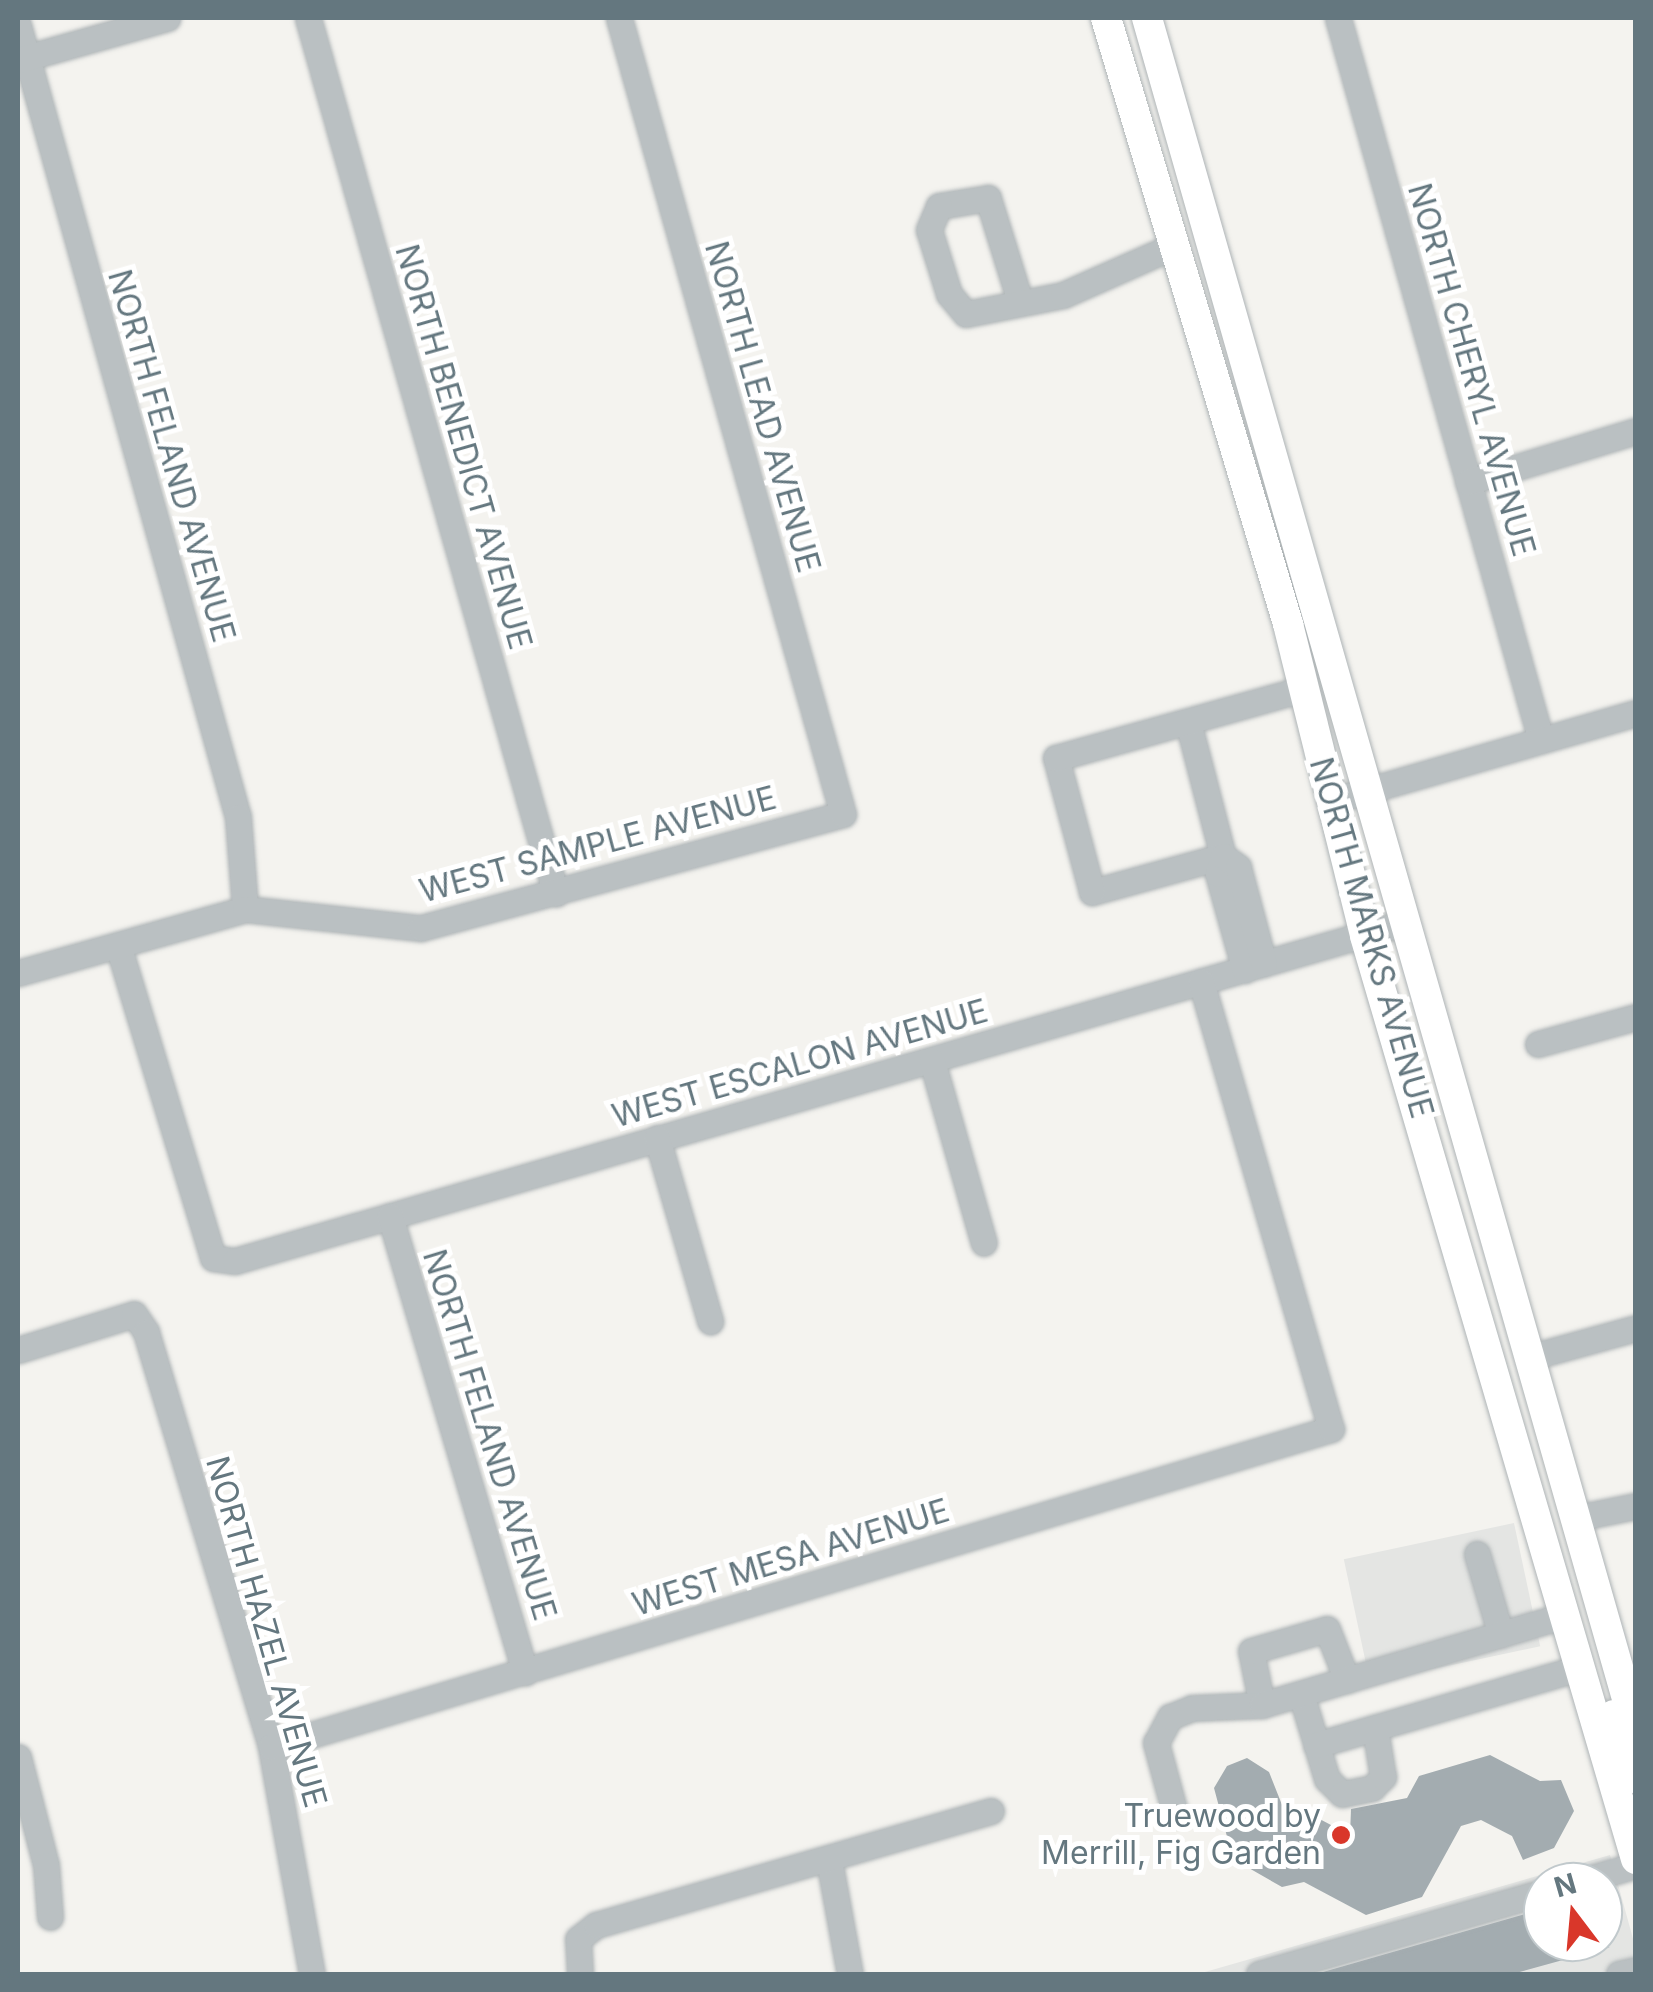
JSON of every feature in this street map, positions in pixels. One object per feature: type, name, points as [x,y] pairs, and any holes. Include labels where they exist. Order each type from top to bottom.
[{"type":"main road","name":"NORTH MARKS AVENUE","points":[[1106,18],[1304,689],[1365,936],[1636,1862]]},
{"type":"main road","name":"NORTH MARKS AVENUE","points":[[1147,18],[1371,790],[1404,923],[1636,1730]]},
{"type":"main road","points":[[1434,1162],[1457,1187],[1508,1342],[1531,1356]]},
{"type":"main road","points":[[1563,1616],[1596,1657],[1636,1778]]},
{"type":"street","points":[[22,58],[167,18]]},
{"type":"street","name":"NORTH BENEDICT AVENUE","points":[[308,18],[556,894]]},
{"type":"street","name":"NORTH LEAD AVENUE","points":[[618,18],[843,814]]},
{"type":"street","name":"NORTH CHERYL AVENUE","points":[[1338,18],[1542,740]]},
{"type":"street","name":"NORTH FELAND AVENUE","points":[[18,25],[22,58],[238,817],[245,909]]},
{"type":"street","points":[[1020,301],[988,198],[939,206],[929,230],[956,306],[979,315],[1020,301],[1063,295],[1176,245]]},
{"type":"street","points":[[1468,482],[1636,431]]},
{"type":"street","points":[[1222,856],[1092,892],[1056,758],[1304,689]]},
{"type":"street","points":[[1331,801],[1636,713]]},
{"type":"street","points":[[1188,722],[1222,856],[1238,867],[1254,967]]},
{"type":"street","name":"WEST SAMPLE AVENUE","points":[[18,973],[245,909],[421,928],[843,814]]},
{"type":"street","name":"WEST ESCALON AVENUE","points":[[118,945],[213,1258],[252,1258],[1404,923]]},
{"type":"street","name":"WEST MESA AVENUE","points":[[271,1748],[1330,1429],[1201,982]]},
{"type":"street","points":[[1538,1044],[1636,1017]]},
{"type":"street","points":[[932,1061],[984,1242]]},
{"type":"street","points":[[657,1138],[710,1321]]},
{"type":"street","name":"NORTH FELAND AVENUE","points":[[390,1216],[526,1672]]},
{"type":"street","name":"NORTH HAZEL AVENUE","points":[[18,1350],[134,1314],[146,1332],[271,1748],[312,1974]]},
{"type":"street","points":[[1531,1356],[1636,1328]]},
{"type":"street","points":[[1576,1518],[1624,1506],[1636,1493]]},
{"type":"street","points":[[1477,1554],[1501,1635]]},
{"type":"street","points":[[1175,1813],[1156,1743],[1162,1724],[1192,1708],[1262,1706],[1563,1616]]},
{"type":"street","points":[[1262,1706],[1250,1651],[1327,1629],[1348,1680]]},
{"type":"street","points":[[1316,1745],[1579,1668]]},
{"type":"street","points":[[1301,1694],[1334,1790],[1372,1788],[1386,1766],[1375,1728]]},
{"type":"street","points":[[18,1757],[46,1865],[50,1916]]},
{"type":"street","points":[[580,1974],[578,1939],[596,1924],[991,1811]]},
{"type":"street","points":[[828,1860],[850,1974]]},
{"type":"street","points":[[1259,1974],[1523,1898]]},
{"type":"street","points":[[1619,1974],[1636,1970]]},
{"type":"shaded area","points":[[1514,1523],[1540,1646],[1370,1682],[1344,1559]]},
{"type":"shaded area","points":[[1610,1855],[1612,1862],[1586,1862]]},
{"type":"shaded area","points":[[1523,1880],[1523,1962],[1623,1962],[1623,1902],[1635,1946],[1635,1974],[1198,1974]]},
{"type":"building","name":"Truewood by Merrill, Fig Garden","points":[[1490,1755],[1540,1781],[1561,1780],[1574,1811],[1554,1848],[1523,1860],[1512,1836],[1481,1820],[1461,1826],[1422,1897],[1366,1915],[1304,1882],[1282,1887],[1233,1859],[1214,1788],[1227,1766],[1247,1758],[1269,1772],[1288,1820],[1312,1815],[1350,1835],[1351,1809],[1407,1798],[1419,1776]]},
{"type":"building","points":[[1523,1915],[1523,1962],[1556,1962],[1512,1974],[1316,1974]]},
{"type":"place","name":"Truewood by Merrill, Fig Garden","points":[[1341,1835]]}]
